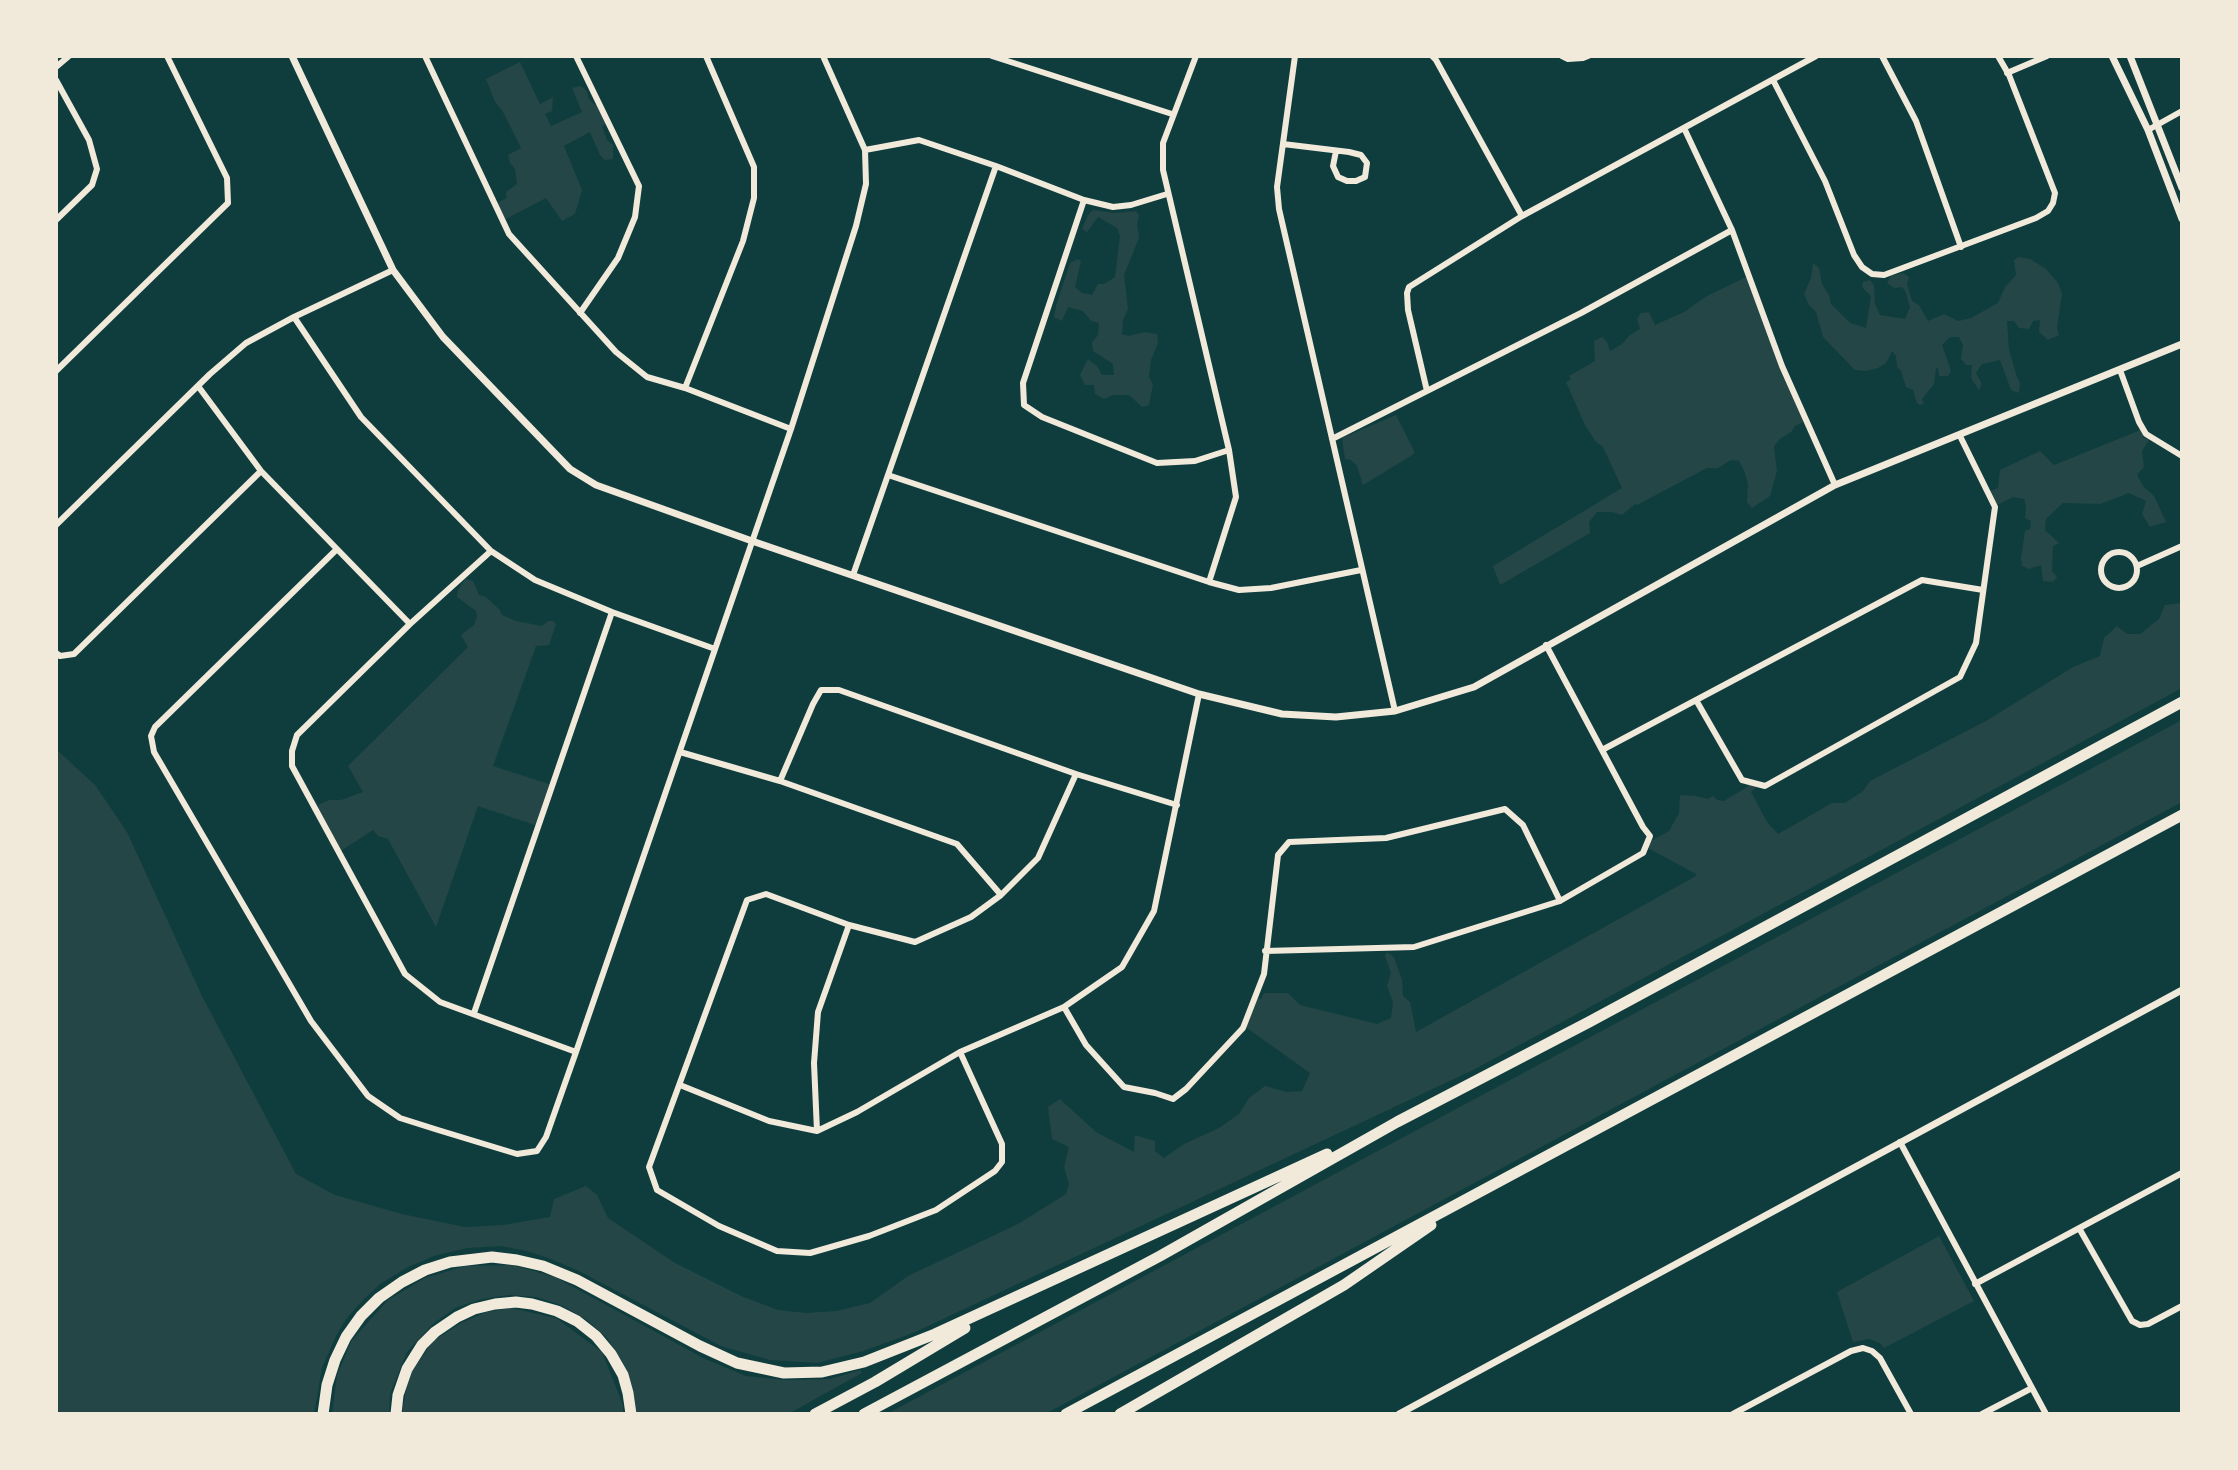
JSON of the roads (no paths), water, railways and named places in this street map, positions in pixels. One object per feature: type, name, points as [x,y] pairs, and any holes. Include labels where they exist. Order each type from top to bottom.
[{"type":"highway","points":[[864,1414],[1160,1256],[1397,1122],[1589,1022],[2182,702]]},
{"type":"highway","points":[[1066,1414],[2182,815]]},
{"type":"highway","points":[[323,1414],[335,1360],[361,1316],[379,1298],[414,1275],[437,1265],[464,1259],[498,1257],[543,1266],[577,1280],[725,1358],[749,1367],[784,1373],[822,1372],[864,1362],[1003,1304],[1397,1122]]},
{"type":"highway","points":[[1120,1414],[1344,1285],[1478,1193]]},
{"type":"highway","points":[[396,1414],[403,1379],[412,1360],[429,1338],[465,1313],[509,1302],[557,1311],[596,1336],[623,1375],[631,1414]]},
{"type":"highway","points":[[815,1414],[875,1382],[1003,1304]]},
{"type":"street","points":[[56,67],[69,56]]},
{"type":"street","points":[[56,371],[228,203],[227,178],[167,56]]},
{"type":"street","points":[[292,56],[393,270],[443,337],[570,469],[596,485],[752,541],[1199,694],[1282,714],[1336,717],[1395,711],[1474,687],[1835,485],[2182,344]]},
{"type":"street","points":[[425,56],[509,234],[616,352],[647,377],[685,388],[791,429]]},
{"type":"street","points":[[576,56],[639,186],[635,217],[618,258],[580,313]]},
{"type":"street","points":[[685,388],[743,241],[754,198],[754,167],[706,56]]},
{"type":"street","points":[[336,550],[155,727],[151,736],[154,752],[311,1021],[368,1096],[400,1118],[517,1154],[537,1151],[546,1137],[680,752],[791,429],[856,226],[866,184],[865,150],[823,56]]},
{"type":"street","points":[[992,56],[1172,114]]},
{"type":"street","points":[[1196,56],[1163,143],[1163,170],[1229,450],[1236,497],[1209,582]]},
{"type":"street","points":[[1295,56],[1277,187],[1279,209],[1395,711]]},
{"type":"street","points":[[1432,56],[1522,216]]},
{"type":"street","points":[[1562,56],[1568,59],[1588,56]]},
{"type":"street","points":[[1427,391],[1406,300],[1409,287],[1522,216],[1816,56]]},
{"type":"street","points":[[1882,56],[1916,121],[1961,247]]},
{"type":"street","points":[[1773,80],[1825,181],[1854,255],[1862,267],[1872,274],[1884,275],[2036,218],[2048,211],[2053,203],[2055,193],[1998,56]]},
{"type":"street","points":[[2007,73],[2047,56]]},
{"type":"street","points":[[2112,56],[2148,130],[2182,219]]},
{"type":"street","points":[[2130,56],[2182,188]]},
{"type":"street","points":[[56,80],[89,140],[97,169],[92,185],[56,220]]},
{"type":"street","points":[[2148,130],[2182,111]]},
{"type":"street","points":[[1684,128],[1732,230],[1782,366],[1835,485]]},
{"type":"street","points":[[865,150],[919,140],[1084,200],[1113,207],[1167,194]]},
{"type":"street","points":[[1283,144],[1349,152],[1361,155],[1367,163],[1365,177],[1356,181],[1338,177],[1333,166],[1336,151]]},
{"type":"street","points":[[853,575],[996,166]]},
{"type":"street","points":[[1084,200],[1023,383],[1024,405],[1042,417],[1157,463],[1195,461],[1229,450]]},
{"type":"street","points":[[1332,439],[1581,313],[1732,230]]},
{"type":"street","points":[[56,525],[246,343],[393,270]]},
{"type":"street","points":[[294,317],[361,417],[491,551],[535,580],[715,649]]},
{"type":"street","points":[[2120,370],[2146,434],[2182,456]]},
{"type":"street","points":[[198,386],[261,471],[410,624]]},
{"type":"street","points":[[1696,700],[1742,780],[1765,786],[1960,677],[1976,643],[1995,507],[1960,436]]},
{"type":"street","points":[[56,653],[60,656],[74,654],[261,471]]},
{"type":"street","points":[[888,475],[1239,590],[1271,588],[1361,570]]},
{"type":"street","points":[[2137,566],[2182,546]]},
{"type":"street","points":[[491,551],[410,624],[297,735],[292,766],[405,974],[440,1002],[576,1052]]},
{"type":"street","points":[[2115,552],[2127,553],[2137,566],[2136,578],[2120,588],[2108,584],[2102,574],[2102,563],[2115,552]]},
{"type":"street","points":[[1602,750],[1922,580],[1983,590]]},
{"type":"street","points":[[474,1013],[612,612]]},
{"type":"street","points":[[1265,951],[1414,947],[1560,901],[1643,853],[1650,836],[1546,645]]},
{"type":"street","points":[[780,781],[821,690],[839,690],[1076,774],[1177,805]]},
{"type":"street","points":[[680,1085],[769,1121],[817,1131],[857,1112],[960,1052],[1064,1007],[1122,967],[1154,911],[1199,694]]},
{"type":"street","points":[[680,752],[780,781],[957,844],[1001,895]]},
{"type":"street","points":[[960,1052],[1002,1144],[1002,1162],[995,1171],[936,1210],[869,1236],[810,1253],[777,1251],[719,1226],[657,1190],[649,1167],[747,900],[766,894],[849,925],[915,942],[971,917],[1001,895],[1038,858],[1076,774]]},
{"type":"street","points":[[1064,1007],[1086,1045],[1124,1087],[1173,1099],[1243,1028],[1264,974],[1278,855],[1289,842],[1386,838],[1505,809],[1523,825],[1560,901]]},
{"type":"street","points":[[817,1131],[814,1063],[818,1012],[849,925]]},
{"type":"street","points":[[1399,1414],[2182,990]]},
{"type":"street","points":[[1900,1142],[2046,1414]]},
{"type":"street","points":[[1975,1284],[2182,1173]]},
{"type":"street","points":[[2079,1228],[2132,1321],[2140,1325],[2148,1324],[2182,1306]]},
{"type":"street","points":[[1733,1414],[1860,1348],[1870,1350],[1879,1357],[1911,1414]]},
{"type":"street","points":[[1982,1414],[2032,1388]]}]
